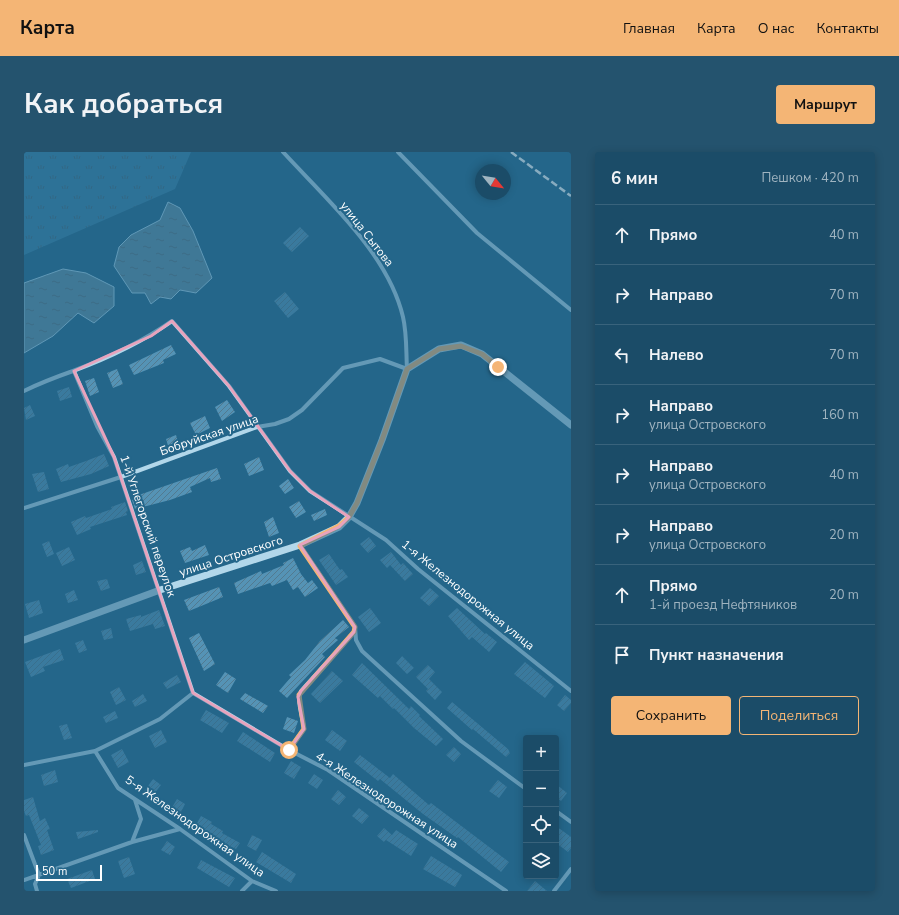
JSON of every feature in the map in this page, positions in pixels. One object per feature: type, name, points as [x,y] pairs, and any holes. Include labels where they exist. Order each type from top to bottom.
[{"type":"street","name":"улица Сытова","points":[[283,152],[348,223],[386,273],[403,318],[407,369]]},
{"type":"street","points":[[398,152],[477,233],[571,310]]},
{"type":"street","name":"1-я Железнодорожная улица","points":[[74,371],[151,336],[172,321],[230,386],[257,427],[290,471],[310,491],[349,517],[367,526],[386,540],[418,569],[571,691]]},
{"type":"street","points":[[407,369],[439,349],[461,346],[482,354],[571,425]]},
{"type":"street","name":"Бобруйская улица","points":[[24,508],[121,477],[257,427],[275,424],[289,419],[302,410],[343,368],[380,359],[407,369]]},
{"type":"street","name":"улица Островского","points":[[24,640],[160,590],[300,546],[339,526],[349,517],[357,503],[382,440],[407,369]]},
{"type":"street","points":[[24,391],[41,382],[74,371]]},
{"type":"street","name":"1-й Углегорский переулок","points":[[74,371],[121,477],[137,531],[160,590],[193,692]]},
{"type":"street","points":[[556,414],[571,421]]},
{"type":"street","points":[[300,546],[355,627],[354,632],[362,651],[461,741],[523,787]]},
{"type":"street","points":[[289,750],[304,729],[302,709],[298,698],[301,692],[354,632]]},
{"type":"street","points":[[24,765],[95,750],[160,719],[193,692]]},
{"type":"street","name":"4-я Железнодорожная улица","points":[[193,692],[289,750],[328,770],[506,891]]},
{"type":"street","name":"5-я Железнодорожная улица","points":[[95,750],[118,788],[180,829],[252,881],[276,891]]},
{"type":"street","points":[[132,842],[141,819],[135,799]]},
{"type":"street","points":[[559,814],[571,822]]},
{"type":"street","points":[[24,880],[132,842],[180,829]]},
{"type":"street","points":[[24,836],[39,875],[35,884],[37,891]]},
{"type":"street","points":[[554,891],[571,869]]},
{"type":"street","points":[[242,891],[252,881]]},
{"type":"highlighted area","points":[[172,321],[229,386],[290,471],[310,491],[349,517],[339,527],[300,545],[355,627],[354,632],[301,691],[298,697],[304,729],[289,750],[193,693],[114,457],[74,371],[151,336]]},
{"type":"green space","points":[[24,152],[191,152],[175,189],[24,255]]},
{"type":"water","points":[[168,202],[180,208],[193,231],[212,278],[196,293],[180,290],[171,299],[160,297],[151,304],[145,293],[132,293],[114,266],[119,247],[131,235],[160,220]]},
{"type":"water","points":[[63,269],[86,273],[114,287],[114,306],[94,323],[78,313],[53,336],[24,353],[24,283]]},
{"type":"building","points":[[300,227],[309,236],[292,252],[283,243]]},
{"type":"building","points":[[285,292],[299,309],[288,318],[274,301]]},
{"type":"building","points":[[171,345],[176,354],[163,360],[164,363],[134,375],[129,365]]},
{"type":"building","points":[[117,369],[123,384],[113,388],[107,373]]},
{"type":"building","points":[[94,378],[99,392],[90,396],[85,381]]},
{"type":"building","points":[[69,387],[72,397],[60,401],[57,391]]},
{"type":"building","points":[[227,400],[235,412],[222,421],[215,407]]},
{"type":"building","points":[[30,405],[35,416],[26,420],[24,408]]},
{"type":"building","points":[[205,416],[210,428],[196,435],[190,423]]},
{"type":"building","points":[[176,435],[179,445],[169,449],[166,439]]},
{"type":"building","points":[[104,454],[109,466],[91,474],[61,482],[56,469],[68,464],[69,467]]},
{"type":"building","points":[[259,457],[264,470],[249,476],[244,464]]},
{"type":"building","points":[[217,468],[221,479],[211,482],[210,478],[190,487],[192,492],[170,500],[135,509],[132,500],[134,499],[133,497]]},
{"type":"building","points":[[44,472],[49,489],[38,492],[32,474]]},
{"type":"building","points":[[288,479],[294,488],[285,494],[279,486]]},
{"type":"building","points":[[299,501],[306,512],[296,518],[289,507]]},
{"type":"building","points":[[125,502],[128,511],[126,512],[127,515],[90,527],[91,529],[77,535],[71,522],[85,516],[86,518],[112,509],[111,507]]},
{"type":"building","points":[[325,509],[327,515],[314,521],[311,515]]},
{"type":"building","points":[[273,517],[279,533],[269,537],[264,522]]},
{"type":"building","points":[[369,537],[376,546],[368,553],[360,544]]},
{"type":"building","points":[[49,541],[54,554],[47,557],[42,544]]},
{"type":"building","points":[[205,545],[209,555],[185,563],[180,551],[190,547],[192,551]]},
{"type":"building","points":[[69,547],[75,560],[62,566],[56,553]]},
{"type":"building","points":[[391,552],[401,565],[403,563],[413,574],[405,581],[390,565],[387,568],[380,560]]},
{"type":"building","points":[[329,554],[340,570],[342,569],[348,577],[336,585],[319,560]]},
{"type":"building","points":[[293,558],[301,574],[308,583],[312,580],[318,588],[305,597],[298,587],[293,590],[287,580],[272,586],[270,583],[238,594],[234,583],[261,571],[262,574],[284,565],[283,563]]},
{"type":"building","points":[[142,561],[146,572],[136,575],[133,565]]},
{"type":"building","points":[[107,579],[110,588],[101,591],[97,581]]},
{"type":"building","points":[[219,587],[223,597],[189,611],[184,600]]},
{"type":"building","points":[[430,588],[439,596],[429,606],[420,598]]},
{"type":"building","points":[[74,590],[78,600],[68,603],[65,594]]},
{"type":"building","points":[[39,600],[43,613],[29,618],[25,604]]},
{"type":"building","points":[[370,608],[381,623],[369,632],[358,617]]},
{"type":"building","points":[[457,608],[485,634],[486,633],[497,642],[489,652],[472,637],[469,640],[448,616]]},
{"type":"building","points":[[159,610],[165,626],[155,629],[153,624],[130,631],[126,619],[141,615],[141,617]]},
{"type":"building","points":[[343,620],[349,627],[335,638],[338,640],[322,654],[325,657],[287,698],[279,691],[291,677],[289,675],[305,660],[320,641]]},
{"type":"building","points":[[111,628],[113,638],[104,640],[101,631]]},
{"type":"building","points":[[199,633],[215,664],[204,671],[189,638]]},
{"type":"building","points":[[83,640],[87,650],[79,653],[75,643]]},
{"type":"building","points":[[60,649],[64,660],[43,667],[45,671],[31,677],[25,662]]},
{"type":"building","points":[[402,656],[414,668],[407,674],[396,663]]},
{"type":"building","points":[[525,662],[554,686],[545,698],[514,674]]},
{"type":"building","points":[[362,663],[409,709],[411,706],[420,715],[419,716],[443,739],[436,746],[414,728],[380,696],[378,698],[352,675]]},
{"type":"building","points":[[428,665],[435,672],[429,679],[442,692],[435,700],[426,691],[428,689],[416,677]]},
{"type":"building","points":[[332,671],[343,681],[320,703],[311,694]]},
{"type":"building","points":[[225,672],[236,679],[228,693],[216,685]]},
{"type":"building","points":[[177,675],[181,682],[167,689],[163,683]]},
{"type":"building","points":[[119,687],[126,700],[116,705],[110,692]]},
{"type":"building","points":[[245,693],[268,706],[263,713],[240,699]]},
{"type":"building","points":[[143,694],[147,701],[135,707],[132,701]]},
{"type":"building","points":[[565,695],[571,700],[571,703],[564,711],[557,705]]},
{"type":"building","points":[[452,702],[508,749],[510,753],[506,757],[473,729],[472,730],[447,708]]},
{"type":"building","points":[[206,710],[229,723],[222,733],[200,720]]},
{"type":"building","points":[[115,711],[118,718],[106,723],[103,717]]},
{"type":"building","points":[[287,717],[298,721],[294,733],[283,729]]},
{"type":"building","points":[[67,724],[72,738],[64,740],[59,726]]},
{"type":"building","points":[[161,730],[167,742],[155,748],[149,736]]},
{"type":"building","points":[[332,730],[347,741],[340,751],[325,740]]},
{"type":"building","points":[[243,732],[275,753],[270,762],[237,741]]},
{"type":"building","points":[[454,747],[461,754],[454,762],[446,755]]},
{"type":"building","points":[[122,749],[129,762],[118,768],[111,755]]},
{"type":"building","points":[[360,755],[390,778],[393,774],[429,805],[431,803],[509,862],[501,872],[458,837],[457,838],[423,814],[380,779],[378,781],[354,762]]},
{"type":"building","points":[[291,761],[301,767],[294,779],[284,773]]},
{"type":"building","points":[[55,770],[58,782],[44,786],[41,775]]},
{"type":"building","points":[[314,774],[323,780],[317,789],[308,783]]},
{"type":"building","points":[[153,779],[161,785],[151,798],[143,793]]},
{"type":"building","points":[[498,780],[507,787],[499,798],[489,791]]},
{"type":"building","points":[[559,786],[567,793],[561,801],[559,799]]},
{"type":"building","points":[[338,790],[346,797],[339,805],[331,799]]},
{"type":"building","points":[[33,797],[40,821],[45,818],[50,829],[47,830],[54,850],[41,855],[38,846],[41,845],[29,815],[26,816],[24,811],[24,800]]},
{"type":"building","points":[[177,799],[185,804],[180,814],[171,809]]},
{"type":"building","points":[[359,808],[369,816],[362,824],[352,816]]},
{"type":"building","points":[[201,816],[212,822],[211,824],[223,831],[222,833],[240,843],[236,849],[217,840],[196,825]]},
{"type":"building","points":[[384,828],[392,835],[396,830],[418,844],[411,856],[386,840],[384,842],[377,836]]},
{"type":"building","points":[[559,828],[571,837],[571,848],[568,852],[559,845]]},
{"type":"building","points":[[98,830],[98,832],[78,839],[76,832]]},
{"type":"building","points":[[252,835],[262,840],[256,851],[247,846]]},
{"type":"building","points":[[167,841],[175,847],[170,855],[161,850]]},
{"type":"building","points":[[262,852],[296,874],[291,883],[256,862]]},
{"type":"building","points":[[431,856],[462,875],[455,887],[423,869]]},
{"type":"building","points":[[129,857],[135,874],[124,878],[118,861]]},
{"type":"building","points":[[201,860],[235,878],[229,887],[197,868]]},
{"type":"building","points":[[92,870],[95,879],[71,888],[67,879]]},
{"type":"building","points":[[535,881],[547,891],[527,891]]},
{"type":"railway","points":[[511,152],[571,196]]},
{"type":"route","points":[[289,750],[304,729],[302,709],[298,698],[299,695],[354,632],[355,627],[300,546],[339,526],[349,517],[357,503],[382,440],[407,369],[439,349],[461,346],[482,354],[498,367]]}]
